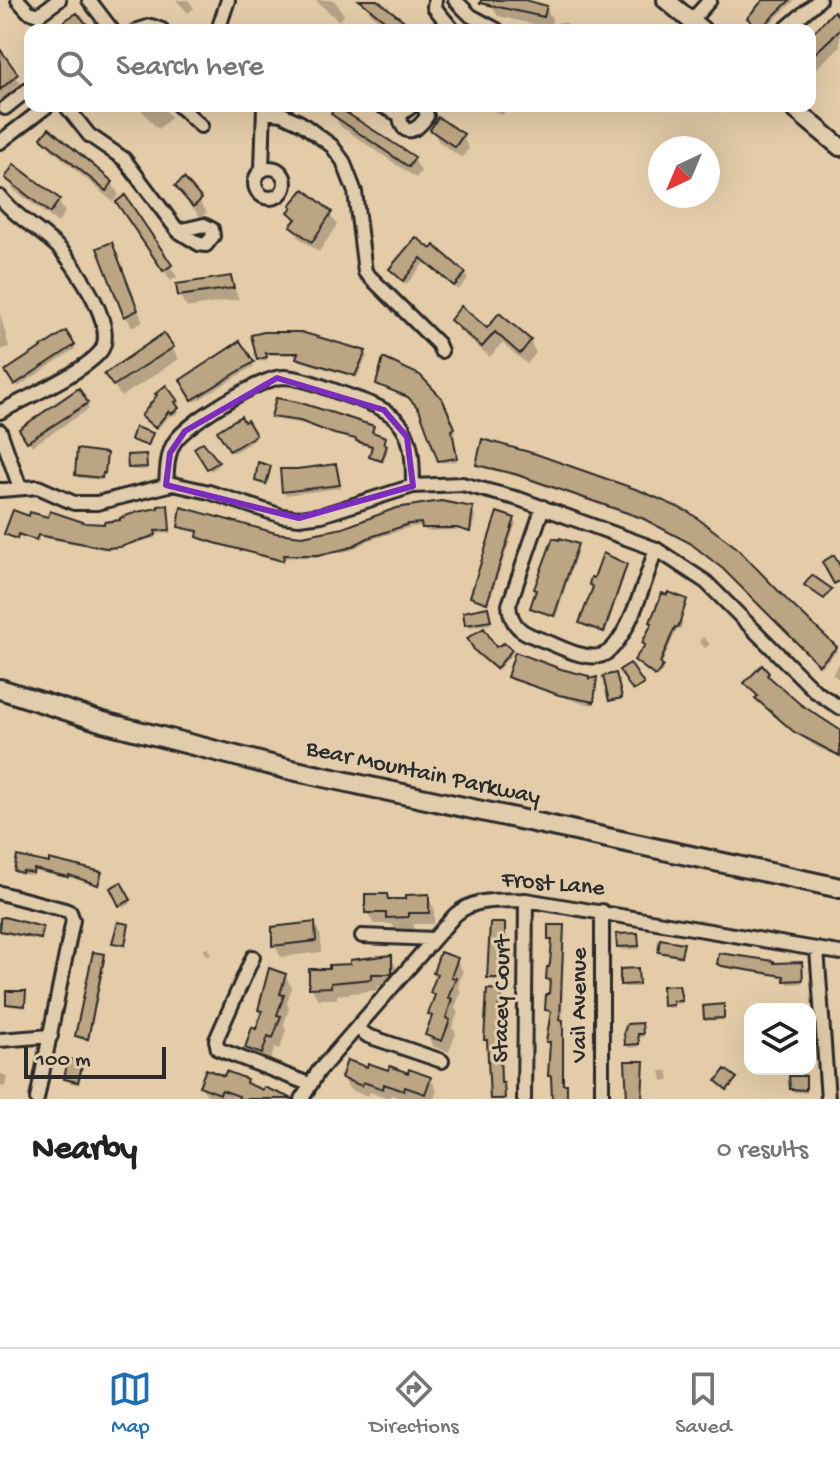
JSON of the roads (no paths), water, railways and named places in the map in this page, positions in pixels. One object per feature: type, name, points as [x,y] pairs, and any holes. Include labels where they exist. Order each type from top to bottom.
[{"type":"highway","name":"Bear Mountain Parkway","points":[[0,689],[103,722],[236,757],[840,888]]},
{"type":"highway","name":"Bear Mountain Parkway","points":[[0,701],[105,734],[239,769],[840,899]]},
{"type":"main road","points":[[666,0],[695,24]]},
{"type":"main road","points":[[798,112],[840,147]]},
{"type":"street","points":[[18,0],[28,11],[38,15],[59,0]]},
{"type":"street","points":[[89,0],[107,24]]},
{"type":"street","points":[[222,24],[228,0]]},
{"type":"street","points":[[435,0],[434,7],[448,24]]},
{"type":"street","points":[[455,0],[471,16],[486,24]]},
{"type":"street","points":[[697,24],[710,0]]},
{"type":"street","points":[[791,24],[819,0]]},
{"type":"street","points":[[5,108],[24,93]]},
{"type":"street","points":[[0,142],[39,112]]},
{"type":"street","points":[[71,112],[89,135],[124,159],[178,231]]},
{"type":"street","points":[[186,112],[201,126]]},
{"type":"street","points":[[262,169],[265,112]]},
{"type":"street","points":[[275,112],[301,123],[332,146],[343,161],[355,192],[365,272],[438,344],[441,351]]},
{"type":"street","points":[[394,112],[400,115]]},
{"type":"street","points":[[400,115],[404,112]]},
{"type":"street","points":[[400,115],[406,130],[411,131],[417,129],[427,116],[426,112]]},
{"type":"street","points":[[0,197],[8,208],[61,250],[80,272],[104,330],[100,351],[75,370],[0,412]]},
{"type":"street","points":[[166,485],[170,453],[175,441],[185,431],[264,382],[287,377],[355,398],[395,418],[407,437],[413,486]]},
{"type":"street","points":[[0,431],[20,488]]},
{"type":"street","points":[[0,490],[38,487],[74,503],[97,503],[173,484],[209,492],[282,516],[299,518],[322,515],[413,486],[462,484],[543,507],[656,549],[706,582],[815,691],[840,708]]},
{"type":"street","points":[[543,507],[509,605],[512,623],[541,640],[588,656],[603,656],[612,651],[627,626],[656,549]]},
{"type":"street","points":[[0,893],[65,910],[70,912],[73,920],[37,1099]]},
{"type":"street","name":"Frost Lane","points":[[302,1099],[309,1084],[434,939],[465,906],[475,902],[526,900],[840,953]]},
{"type":"street","name":"Stacey Court","points":[[524,1099],[526,900]]},
{"type":"street","name":"Vail Avenue","points":[[602,911],[602,1099]]},
{"type":"street","points":[[362,936],[434,939]]},
{"type":"street","points":[[817,949],[828,1099]]},
{"type":"street","points":[[253,957],[216,1040],[218,1049],[309,1084]]},
{"type":"street","points":[[357,1028],[368,1036],[442,1061]]},
{"type":"street","points":[[0,1040],[51,1036]]}]
